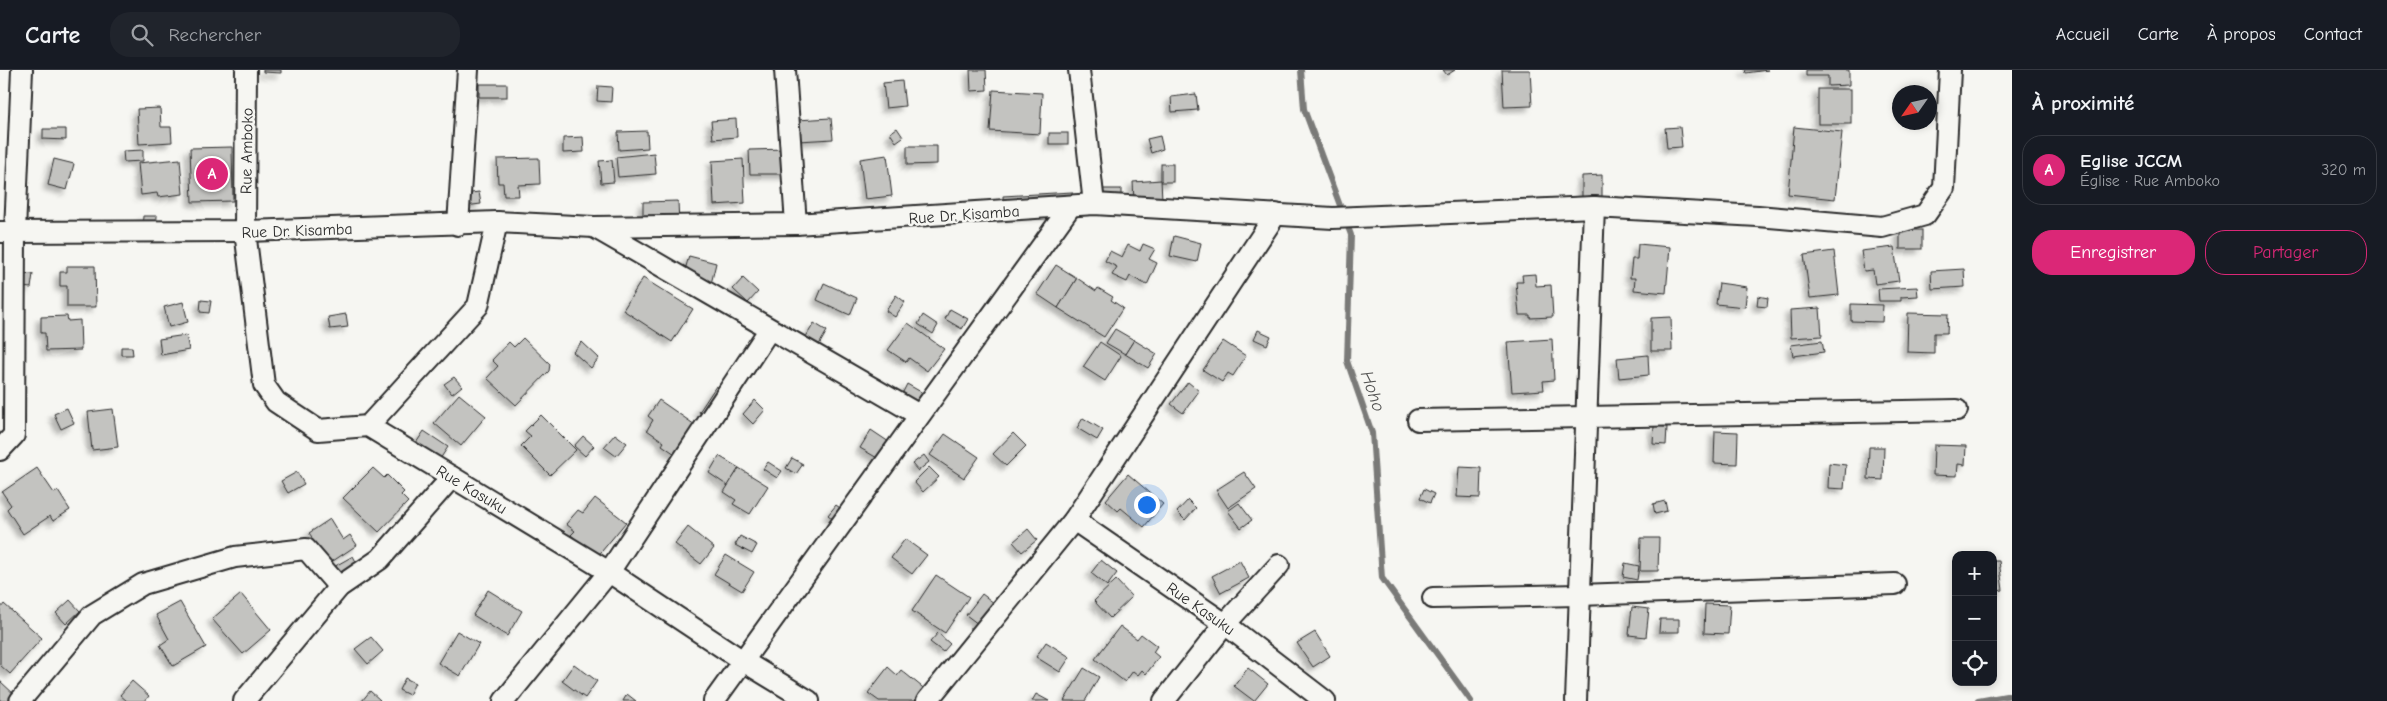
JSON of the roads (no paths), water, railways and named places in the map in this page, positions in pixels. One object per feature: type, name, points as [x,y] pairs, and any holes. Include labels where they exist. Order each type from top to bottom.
[{"type":"street","points":[[0,450],[14,435],[8,232],[22,70]]},
{"type":"street","name":"Rue Amboko","points":[[245,231],[246,70]]},
{"type":"street","points":[[458,225],[468,70]]},
{"type":"street","points":[[785,70],[796,224]]},
{"type":"street","points":[[1078,70],[1094,204]]},
{"type":"street","name":"Rue Dr. Kisamba","points":[[8,232],[245,231],[458,225],[497,222],[594,227],[796,224],[1094,204],[1333,218],[1594,207],[1758,216],[1882,227],[1925,215],[1944,188],[1950,70]]},
{"type":"street","points":[[714,701],[1070,207]]},
{"type":"street","points":[[1576,701],[1594,207]]},
{"type":"street","points":[[927,701],[1074,520],[1276,214]]},
{"type":"street","points":[[245,231],[264,385],[276,402],[318,430],[368,426],[478,306],[497,222]]},
{"type":"street","name":"Rue Dr. Kisamba","points":[[594,227],[919,415]]},
{"type":"street","points":[[504,701],[609,572],[770,330]]},
{"type":"street","points":[[1418,420],[1957,410]]},
{"type":"street","name":"Rue Kasuku","points":[[368,426],[609,572],[743,661],[808,701]]},
{"type":"street","points":[[244,701],[338,587],[380,559],[452,477]]},
{"type":"street","name":"Rue Kasuku","points":[[1074,520],[1225,624],[1325,701]]},
{"type":"street","points":[[20,701],[92,614],[143,584],[235,557],[306,549],[338,587]]},
{"type":"street","points":[[1164,701],[1225,624],[1279,565]]},
{"type":"street","points":[[1433,598],[1895,584]]},
{"type":"waterway","name":"Hoho","points":[[1301,70],[1304,109],[1351,235],[1347,361],[1372,433],[1382,578],[1471,701]]},
{"type":"waterway","points":[[1978,701],[2012,695]]},
{"type":"place","name":"Eglise JCCM","points":[[212,174]]}]
